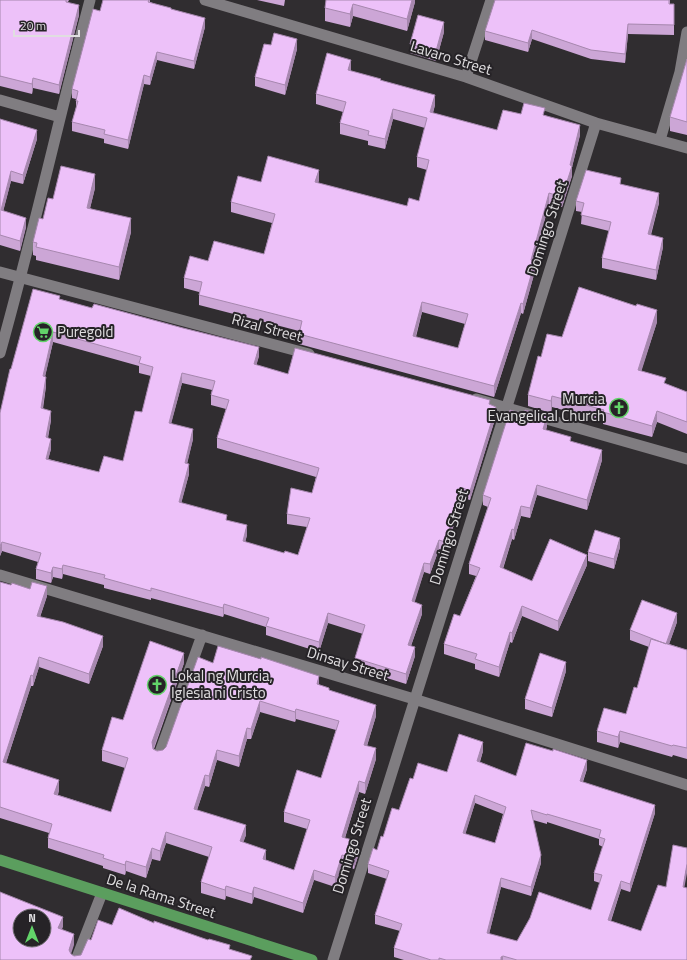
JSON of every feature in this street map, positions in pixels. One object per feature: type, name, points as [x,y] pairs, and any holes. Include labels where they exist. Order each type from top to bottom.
[{"type":"highway","name":"De la Rama Street","points":[[0,860],[312,960]]},
{"type":"street","points":[[0,352],[21,278],[90,0]]},
{"type":"street","name":"Lavaro Street","points":[[205,0],[466,77],[596,123],[687,148]]},
{"type":"street","points":[[466,77],[491,0]]},
{"type":"street","points":[[660,140],[680,72],[687,32]]},
{"type":"street","points":[[0,100],[60,116]]},
{"type":"street","name":"Domingo Street","points":[[333,960],[596,123]]},
{"type":"street","name":"Rizal Street","points":[[0,272],[321,358]]},
{"type":"street","points":[[467,396],[687,460]]},
{"type":"street","name":"Dinsay Street","points":[[0,575],[414,699],[687,785]]},
{"type":"street","points":[[159,755],[202,635]]},
{"type":"street","points":[[76,960],[102,893]]},
{"type":"building","points":[[0,0],[66,0],[66,2],[79,5],[59,85],[33,78],[32,84],[0,76]]},
{"type":"building","points":[[103,0],[149,0],[148,2],[205,18],[194,61],[157,52],[150,77],[144,75],[128,140],[104,134],[105,130],[72,122],[78,101],[76,101],[78,91],[72,89],[93,9],[100,11]]},
{"type":"building","points":[[326,0],[412,0],[407,19],[353,4],[350,14],[325,8]]},
{"type":"building","points":[[495,0],[669,0],[669,4],[674,4],[674,25],[628,24],[625,54],[591,50],[532,30],[528,43],[485,31]]},
{"type":"building","points":[[418,15],[444,22],[436,51],[410,44]]},
{"type":"building","points":[[274,33],[297,39],[285,85],[255,77],[264,44],[271,45]]},
{"type":"building","points":[[327,53],[351,60],[348,70],[435,95],[430,112],[497,130],[503,110],[521,114],[524,103],[545,108],[543,115],[580,125],[570,165],[572,166],[562,197],[549,193],[531,260],[535,261],[523,304],[521,303],[494,386],[299,334],[302,321],[199,295],[202,282],[184,278],[190,256],[208,261],[214,241],[264,254],[275,214],[231,202],[238,176],[261,182],[268,156],[319,170],[315,182],[407,206],[409,198],[419,201],[429,160],[417,157],[427,118],[393,109],[385,139],[368,135],[369,131],[340,123],[346,102],[316,94]],"holes":[[[422,302],[468,314],[458,348],[413,336]]]},
{"type":"building","points":[[687,59],[687,122],[670,117]]},
{"type":"building","points":[[0,119],[37,130],[23,175],[11,171],[1,210],[26,218],[20,241],[0,235]]},
{"type":"building","points":[[61,166],[95,174],[87,208],[131,218],[119,267],[36,247],[37,243],[33,242],[39,218],[43,219],[48,198],[53,199]]},
{"type":"building","points":[[586,170],[621,178],[620,184],[659,193],[648,234],[663,238],[656,270],[602,258],[611,222],[581,215],[584,203],[576,201]]},
{"type":"building","points":[[579,287],[636,306],[637,304],[657,310],[638,370],[666,378],[664,383],[687,392],[687,422],[657,411],[652,426],[603,412],[604,410],[552,396],[551,401],[528,395],[538,356],[541,357],[547,334],[562,337]]},
{"type":"building","points":[[33,289],[60,296],[59,299],[92,308],[94,304],[259,347],[254,364],[288,374],[295,348],[490,400],[489,404],[496,407],[470,491],[463,488],[445,542],[439,540],[430,564],[424,563],[412,601],[422,605],[408,645],[415,647],[406,674],[355,658],[365,625],[328,613],[319,642],[266,626],[269,618],[224,604],[223,608],[151,588],[151,591],[104,578],[105,575],[63,565],[62,569],[53,567],[51,573],[36,569],[41,553],[2,542],[0,546],[0,413]],"holes":[[[53,332],[141,357],[139,363],[153,367],[142,412],[135,411],[123,461],[104,456],[99,472],[46,459],[51,439],[46,437],[51,411],[41,408],[46,377],[43,376]],[[182,373],[215,381],[211,395],[229,400],[217,438],[319,468],[312,493],[291,488],[287,514],[310,518],[298,555],[285,551],[284,553],[243,541],[247,525],[226,520],[227,515],[179,502],[189,464],[185,463],[193,429],[169,423]]]},
{"type":"building","points":[[510,410],[524,414],[525,410],[547,416],[543,429],[571,437],[570,441],[602,450],[587,500],[537,485],[530,508],[521,506],[500,567],[532,581],[550,539],[587,555],[558,621],[522,606],[512,633],[510,632],[499,667],[475,659],[477,654],[444,644],[454,614],[460,616],[480,568],[469,564],[491,498],[483,495]]},
{"type":"building","points":[[595,530],[620,538],[614,559],[588,552]]},
{"type":"building","points":[[0,582],[11,585],[12,583],[30,589],[32,582],[47,586],[37,616],[63,622],[103,636],[89,674],[39,657],[33,676],[31,675],[3,762],[59,780],[54,794],[111,812],[128,758],[102,750],[112,717],[123,720],[150,641],[184,653],[152,742],[153,749],[157,751],[163,750],[166,747],[198,657],[213,663],[218,646],[261,659],[261,657],[319,676],[317,684],[329,688],[329,690],[376,705],[364,745],[376,748],[365,783],[359,781],[342,837],[359,842],[354,858],[342,855],[335,877],[314,870],[303,903],[254,887],[252,894],[226,886],[225,890],[201,882],[212,847],[166,832],[160,851],[152,848],[146,867],[126,861],[125,865],[103,858],[104,855],[48,838],[52,824],[0,807]],"holes":[[[260,701],[295,712],[296,709],[339,721],[321,778],[297,770],[284,812],[310,820],[294,870],[263,859],[266,850],[240,841],[246,825],[194,809],[205,775],[209,776],[217,750],[239,756],[247,728],[251,729]]]},
{"type":"building","points":[[642,600],[677,613],[666,644],[630,630]]},
{"type":"building","points":[[651,639],[687,650],[687,748],[672,746],[620,731],[618,737],[597,731],[604,708],[626,714],[634,687],[637,688]]},
{"type":"building","points":[[540,653],[566,662],[552,708],[525,699]]},
{"type":"building","points":[[459,734],[483,742],[477,761],[516,776],[526,743],[553,751],[553,749],[587,760],[580,781],[655,805],[630,884],[621,881],[608,920],[641,931],[658,885],[666,887],[673,845],[687,848],[687,864],[683,887],[687,888],[687,960],[517,960],[503,956],[501,957],[501,960],[446,960],[439,958],[439,960],[431,960],[394,948],[402,924],[375,915],[389,871],[368,864],[373,848],[377,850],[381,836],[383,837],[392,808],[399,810],[410,778],[413,779],[418,763],[447,772]],"holes":[[[475,795],[506,807],[495,843],[463,833]],[[531,810],[601,830],[599,837],[605,839],[594,873],[602,875],[591,910],[539,892],[530,918],[517,941],[487,933],[501,878],[531,887],[541,855]]]},
{"type":"building","points":[[0,892],[40,908],[12,908],[12,948],[52,948],[52,913],[63,917],[58,928],[74,934],[69,950],[71,954],[74,956],[81,955],[88,939],[91,940],[98,920],[112,925],[119,908],[154,923],[154,921],[208,940],[230,945],[229,949],[252,956],[250,960],[0,960]]},
{"type":"place","name":"Puregold","points":[[43,332]]},
{"type":"place","name":"Murcia Evangelical Church","points":[[619,408]]},
{"type":"place","name":"Lokal ng Murcia, Iglesia ni Cristo","points":[[157,685]]}]
